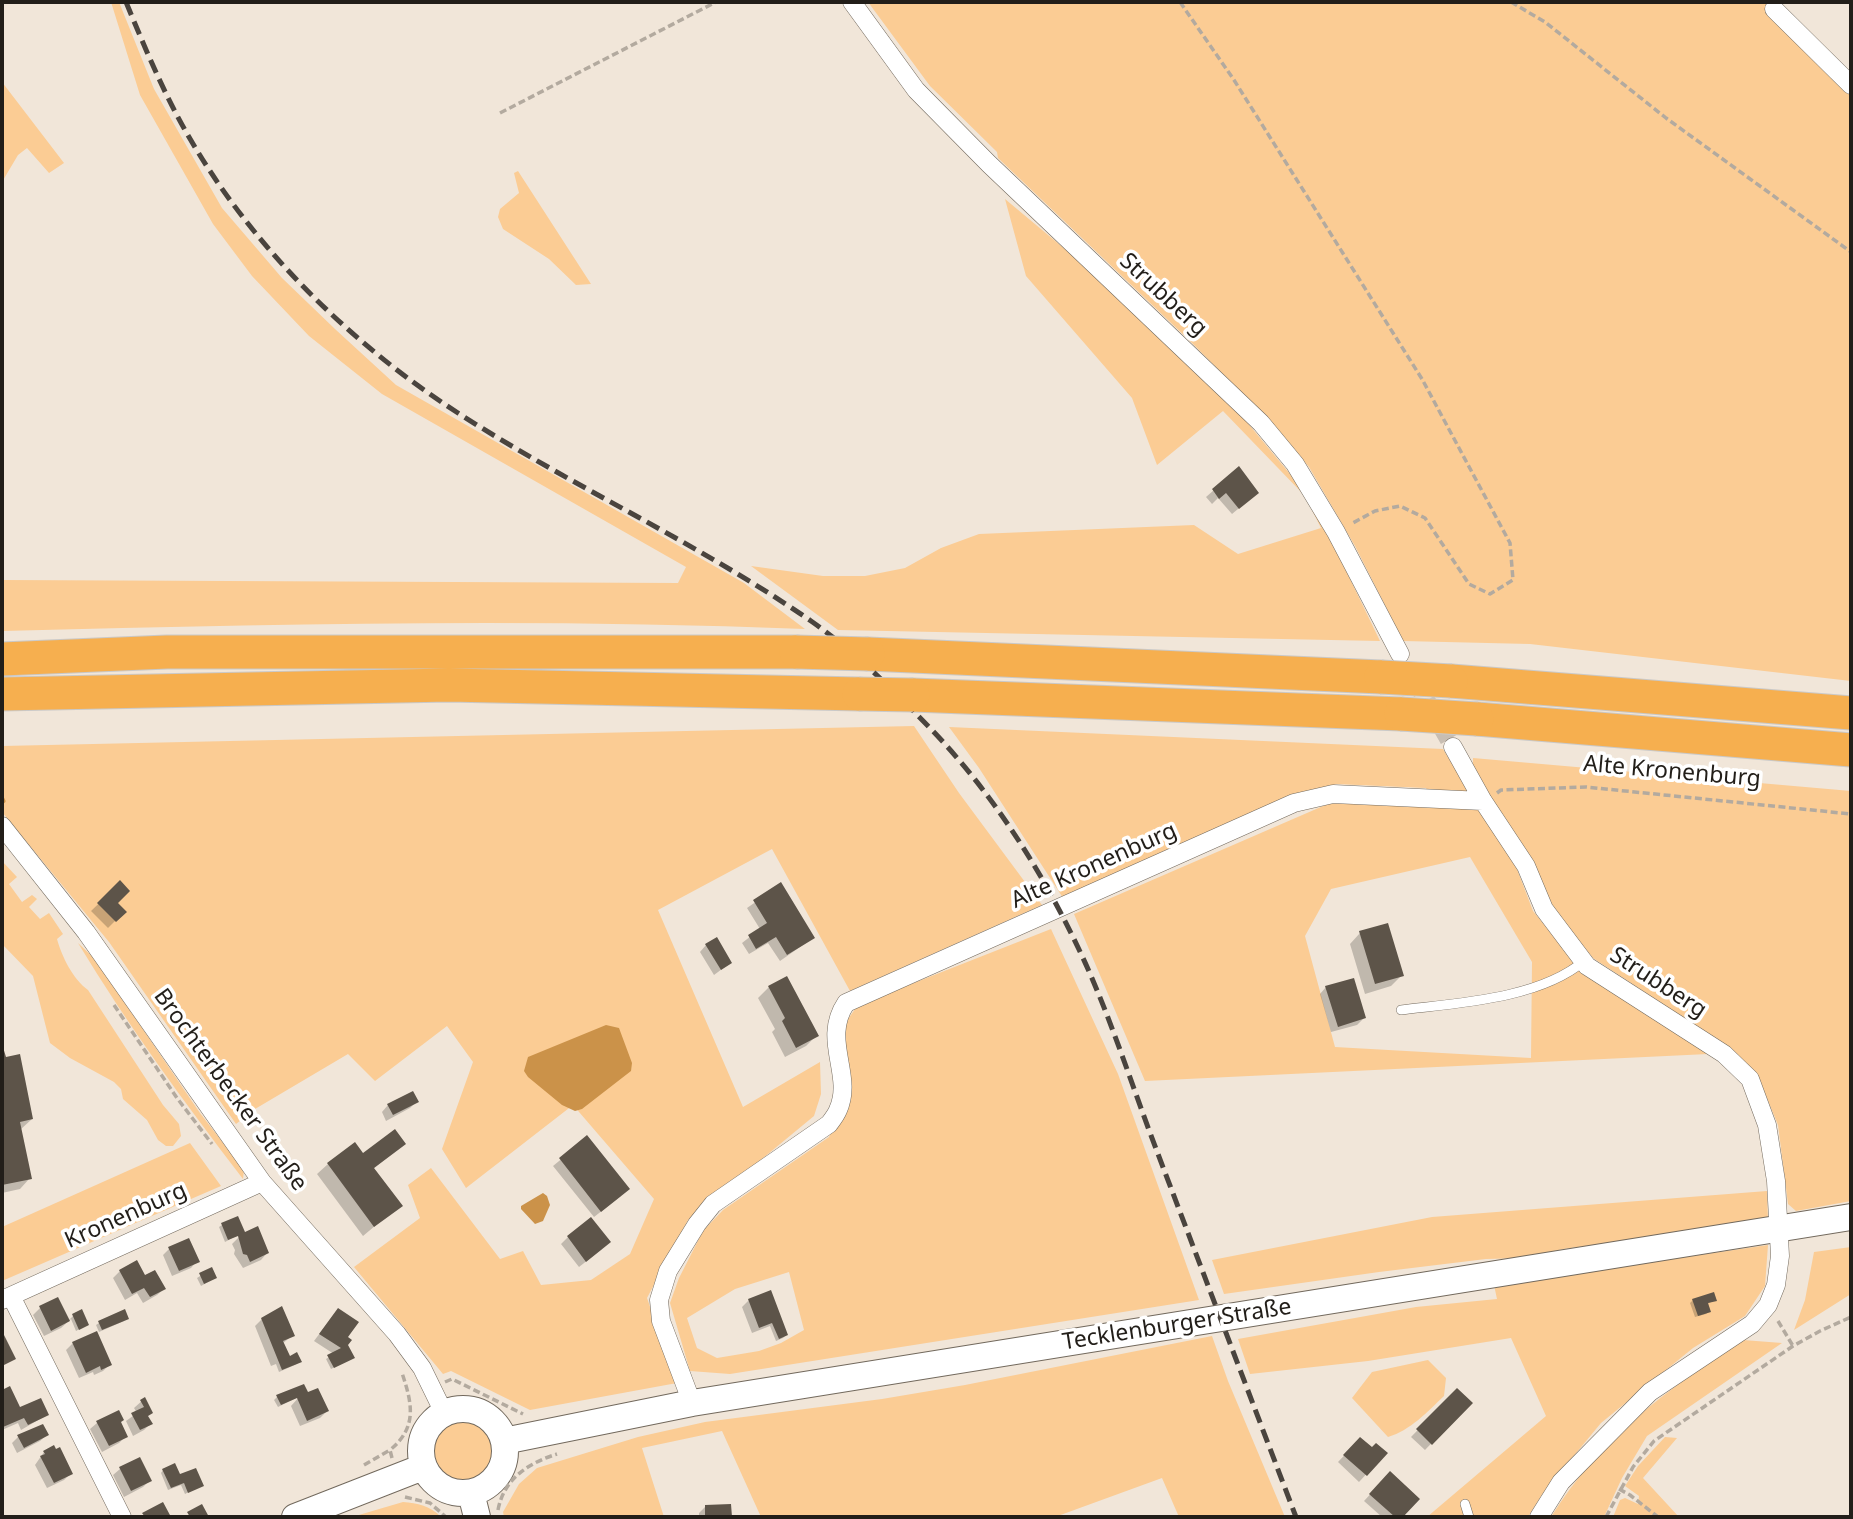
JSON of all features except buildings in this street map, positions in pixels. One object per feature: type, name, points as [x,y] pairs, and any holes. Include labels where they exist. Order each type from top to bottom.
[{"type":"highway","points":[[2,659],[167,652],[796,652],[1390,665],[1451,681],[1851,713]]},
{"type":"highway","points":[[2,694],[449,685],[913,695],[1477,719],[1851,750]]},
{"type":"main road","name":"Tecklenburger Straße","points":[[504,1441],[692,1403],[1851,1217]]},
{"type":"main road","points":[[474,1410],[487,1417],[498,1428],[504,1441],[502,1468],[485,1488],[482,1509],[458,1494],[444,1490],[432,1481],[423,1467],[421,1443],[433,1421],[444,1413],[474,1410]]},
{"type":"main road","points":[[295,1517],[423,1467]]},
{"type":"street","name":"Strubberg","points":[[852,2],[916,90],[989,164],[1261,423],[1295,464],[1336,532],[1390,665]]},
{"type":"street","points":[[1774,9],[1851,85]]},
{"type":"street","name":"Strubberg","points":[[1453,747],[1483,801],[1526,866],[1544,909],[1587,966],[1724,1054],[1749,1079],[1767,1125],[1776,1181],[1780,1256],[1776,1285],[1768,1305]]},
{"type":"street","name":"Alte Kronenburg","points":[[692,1403],[661,1321],[659,1300],[668,1271],[697,1224],[713,1204],[829,1124],[834,1117],[839,1109],[842,1088],[835,1027],[846,1003],[1294,803],[1333,794],[1483,801]]},
{"type":"street","name":"Brochterbecker Straße","points":[[2,826],[86,932],[262,1182],[397,1334],[422,1368],[444,1413]]},
{"type":"street","name":"Kronenburg","points":[[122,1517],[6,1298],[262,1182]]},
{"type":"street","points":[[1539,1517],[1561,1482],[1650,1392],[1752,1324],[1768,1305]]},
{"type":"lane","points":[[1401,1010],[1498,997],[1548,982],[1584,961]]},
{"type":"lane","points":[[1465,1504],[1469,1517]]},
{"type":"path","points":[[500,113],[716,2]]},
{"type":"path","points":[[1180,2],[1234,80],[1422,379],[1510,543],[1513,580],[1490,594],[1469,584],[1425,518],[1400,506],[1375,511],[1336,532]]},
{"type":"path","points":[[1511,2],[1545,22],[1666,118],[1851,252]]},
{"type":"path","name":"Alte Kronenburg","points":[[1483,801],[1502,790],[1586,786],[1851,814]]},
{"type":"path","points":[[1768,1305],[1793,1346]]},
{"type":"path","points":[[1606,1517],[1619,1489],[1654,1441],[1793,1346],[1851,1317]]},
{"type":"path","points":[[432,1388],[452,1379],[526,1415]]},
{"type":"path","points":[[482,1509],[499,1501],[508,1485],[522,1470],[538,1460]]},
{"type":"path","points":[[1619,1489],[1630,1494],[1658,1517]]},
{"type":"shaded area","points":[[111,2],[119,2],[154,89],[222,208],[282,278],[396,385],[744,583],[805,629],[504,623],[303,624],[2,631],[2,580],[678,583],[686,567],[382,394],[309,336],[252,276],[213,224],[140,95]]},
{"type":"shaded area","points":[[868,2],[1772,2],[1851,79],[1851,681],[1530,644],[1403,641],[1355,546],[1309,467],[1272,424],[1192,343],[998,158],[997,152],[930,86]]},
{"type":"shaded area","points":[[2,82],[64,163],[49,173],[27,148],[18,155],[2,182]]},
{"type":"shaded area","points":[[518,171],[591,284],[576,285],[549,259],[503,229],[498,217],[500,209],[519,193],[514,173]]},
{"type":"shaded area","points":[[1005,199],[1096,275],[1246,421],[1308,497],[1380,641],[838,630],[751,566],[823,576],[865,576],[905,568],[941,548],[979,534],[1194,525],[1238,554],[1321,528],[1305,496],[1223,411],[1157,465],[1132,398],[1026,276]]},
{"type":"shaded area","points":[[914,726],[959,793],[1042,905],[850,991],[772,849],[658,910],[743,1107],[820,1062],[821,1094],[814,1116],[688,1220],[647,1298],[677,1383],[530,1410],[451,1371],[443,1374],[354,1267],[420,1218],[408,1185],[431,1168],[500,1259],[523,1251],[541,1285],[591,1280],[630,1254],[654,1199],[573,1105],[466,1188],[442,1149],[473,1062],[447,1026],[375,1081],[348,1054],[255,1109],[236,1124],[109,942],[2,812],[2,746]]},
{"type":"shaded area","points":[[949,727],[1443,749],[1517,869],[1533,911],[1585,974],[1708,1054],[1145,1081],[1074,914],[1330,803],[1439,808],[1426,788],[1336,784],[1248,814],[1063,898],[979,768]],"holes":[[[1470,857],[1532,962],[1531,1058],[1335,1047],[1305,936],[1331,889]]]},
{"type":"shaded area","points":[[1473,758],[1851,791],[1851,1201],[1796,1211],[1788,1204],[1778,1125],[1757,1074],[1728,1047],[1593,958],[1551,907],[1473,769]]},
{"type":"shaded area","points":[[2,861],[17,877],[9,884],[22,902],[32,895],[37,899],[29,907],[40,919],[49,913],[63,934],[57,939],[69,967],[88,990],[163,1105],[179,1124],[181,1136],[173,1146],[166,1146],[158,1140],[147,1120],[123,1099],[121,1089],[114,1082],[70,1058],[50,1043],[33,976],[2,944]]},
{"type":"shaded area","points":[[1051,929],[1118,1074],[1199,1300],[730,1374],[690,1371],[670,1303],[679,1278],[703,1231],[723,1210],[829,1137],[834,1125],[845,1023],[858,1005]],"holes":[[[789,1272],[804,1330],[759,1351],[717,1358],[697,1348],[687,1318],[735,1289]]]},
{"type":"shaded area","points":[[78,943],[95,959],[200,1113],[244,1170],[243,1179],[157,1063]]},
{"type":"shaded area","points":[[606,1025],[619,1028],[632,1063],[631,1071],[582,1109],[575,1111],[562,1105],[524,1071],[528,1057]]},
{"type":"shaded area","points":[[190,1143],[221,1186],[2,1281],[2,1227]]},
{"type":"shaded area","points":[[1767,1191],[1768,1222],[1563,1249],[1525,1258],[1486,1259],[1224,1294],[1212,1260],[1432,1217]]},
{"type":"shaded area","points":[[543,1193],[550,1205],[543,1221],[535,1224],[521,1206]]},
{"type":"shaded area","points":[[1768,1245],[1765,1286],[1745,1316],[1693,1348],[1601,1423],[1543,1493],[1528,1517],[1427,1517],[1546,1416],[1511,1338],[1368,1361],[1250,1374],[1238,1339],[1416,1307],[1497,1299],[1494,1285]]},
{"type":"shaded area","points":[[1851,1247],[1851,1294],[1794,1330],[1805,1300],[1814,1252]]},
{"type":"shaded area","points":[[1212,1336],[1285,1517],[1179,1517],[1162,1478],[1055,1517],[761,1517],[722,1431],[642,1448],[664,1517],[504,1517],[503,1512],[519,1484],[537,1468],[638,1437],[705,1422],[882,1399],[965,1385]]},
{"type":"shaded area","points":[[1743,1340],[1782,1343],[1647,1436],[1622,1478],[1604,1517],[1551,1517],[1591,1462],[1613,1439],[1661,1397]]},
{"type":"shaded area","points":[[1428,1360],[1446,1378],[1444,1396],[1411,1425],[1388,1437],[1352,1398],[1372,1372]]},
{"type":"shaded area","points":[[457,1420],[469,1420],[486,1429],[493,1440],[493,1464],[486,1475],[469,1484],[457,1484],[445,1479],[436,1470],[431,1458],[431,1446],[436,1434],[445,1425]]},
{"type":"shaded area","points":[[1665,1437],[1677,1438],[1643,1478],[1679,1517],[1613,1517],[1620,1500],[1625,1498],[1638,1504],[1639,1496],[1625,1486],[1638,1466]]},
{"type":"shaded area","points":[[403,1502],[424,1506],[441,1517],[352,1517]]},
{"type":"tunnel","points":[[1413,677],[1453,747]]},
{"type":"railway","points":[[126,2],[171,104],[215,178],[274,255],[343,325],[418,386],[458,413],[546,466],[680,540],[811,621],[857,658],[929,727],[996,807],[1052,896],[1094,982],[1296,1517]]}]
